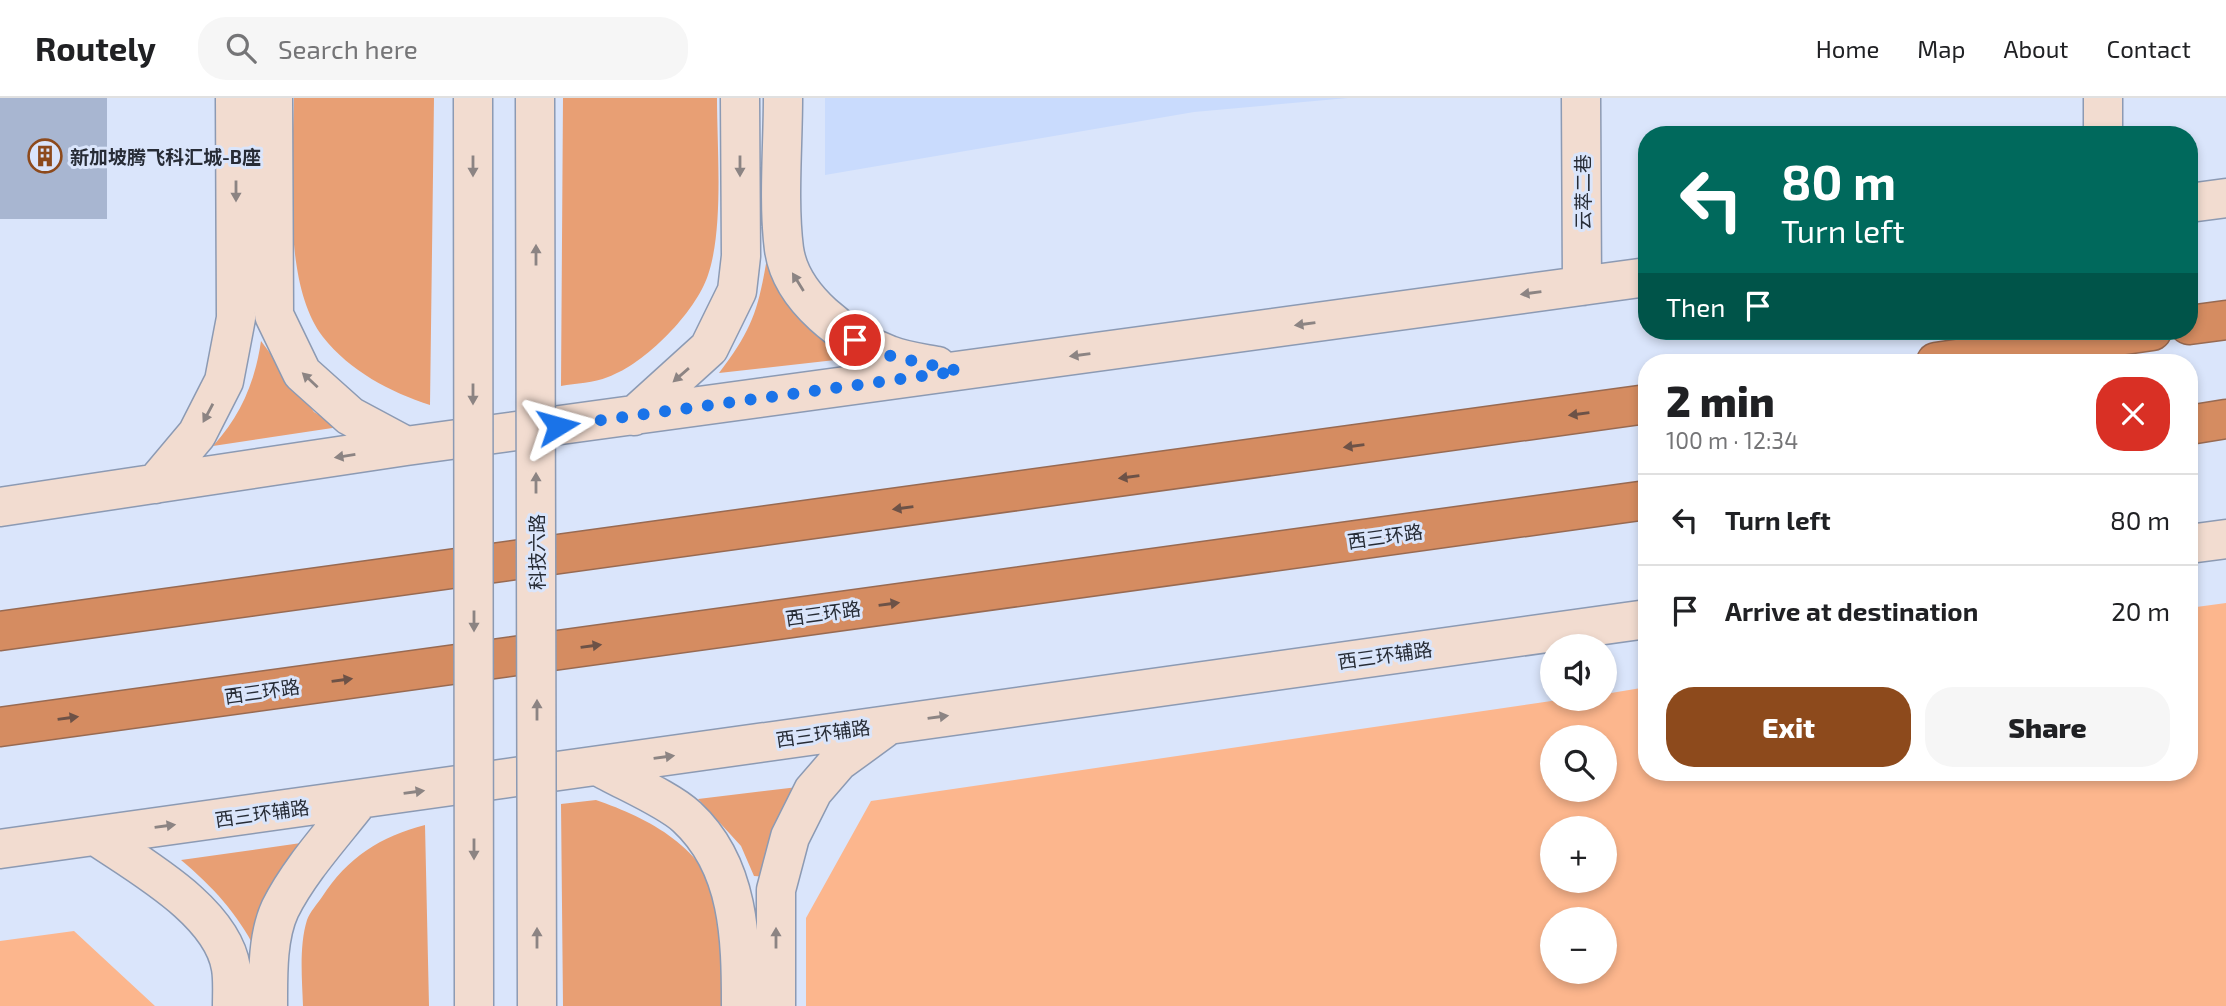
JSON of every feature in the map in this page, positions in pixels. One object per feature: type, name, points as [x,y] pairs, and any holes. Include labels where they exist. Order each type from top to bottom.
[{"type":"highway","points":[[2198,324],[2226,320]]},
{"type":"highway","points":[[1992,354],[2089,340]]},
{"type":"highway","points":[[0,631],[1638,405]]},
{"type":"highway","points":[[2198,424],[2226,419]]},
{"type":"highway","name":"西三环路","points":[[0,727],[1638,501]]},
{"type":"main road","points":[[155,484],[197,434],[224,381],[236,318],[236,98]]},
{"type":"main road","points":[[273,98],[274,315],[302,373],[350,416],[406,446]]},
{"type":"main road","points":[[473,98],[474,1006]]},
{"type":"main road","name":"科技六路","points":[[536,98],[537,1006]]},
{"type":"main road","points":[[634,416],[709,348],[737,291],[741,256],[740,98]]},
{"type":"main road","points":[[783,98],[784,250],[794,279],[811,301],[855,340],[891,356],[959,371]]},
{"type":"main road","name":"云萃二巷","points":[[1581,98],[1582,286]]},
{"type":"main road","points":[[2103,98],[2103,126]]},
{"type":"main road","points":[[2198,202],[2226,198]]},
{"type":"main road","points":[[0,507],[406,446],[1638,278]]},
{"type":"main road","points":[[2198,543],[2226,539]]},
{"type":"main road","name":"西三环辅路","points":[[0,849],[1638,620]]},
{"type":"main road","points":[[776,1006],[776,890],[790,838],[813,791],[838,762],[892,723]]},
{"type":"main road","points":[[598,766],[686,816],[716,853],[733,895],[741,951],[741,1006]]},
{"type":"main road","points":[[268,1006],[268,968],[279,911],[304,871],[360,799]]},
{"type":"main road","points":[[96,836],[190,900],[225,949],[231,969],[232,1006]]},
{"type":"shaded area","points":[[294,98],[434,98],[430,405],[400,394],[358,370],[323,337],[310,314],[301,286],[292,222]]},
{"type":"shaded area","points":[[563,98],[717,98],[718,212],[708,275],[693,305],[681,320],[653,349],[622,370],[597,381],[561,386]]},
{"type":"shaded area","points":[[825,98],[1348,98],[1194,112],[825,175]]},
{"type":"shaded area","points":[[767,258],[819,333],[844,359],[719,373],[752,319]]},
{"type":"shaded area","points":[[261,341],[314,412],[339,427],[213,446],[239,410],[251,384]]},
{"type":"shaded area","points":[[2226,603],[2226,1006],[806,1006],[806,918],[871,801],[1540,703],[1540,711],[1617,711],[1617,692],[1638,688],[1638,781],[2198,781],[2198,607]]},
{"type":"shaded area","points":[[798,787],[766,877],[754,876],[741,846],[698,799]]},
{"type":"shaded area","points":[[596,800],[655,826],[689,852],[703,869],[720,909],[725,945],[727,1006],[563,1006],[561,804]]},
{"type":"shaded area","points":[[425,825],[429,1006],[303,1006],[303,940],[307,920],[312,911],[342,871],[366,850],[394,835]]},
{"type":"shaded area","points":[[301,843],[291,856],[272,893],[256,950],[223,901],[181,860]]},
{"type":"shaded area","points":[[74,931],[155,1006],[0,1006],[0,941]]},
{"type":"building","name":"新加坡腾飞科汇城-B座","points":[[0,98],[107,98],[107,219],[0,219]]},
{"type":"place","name":"新加坡腾飞科汇城-B座","points":[[45,156]]},
{"type":"route","points":[[558,426],[959,371],[891,356],[855,340]]}]
